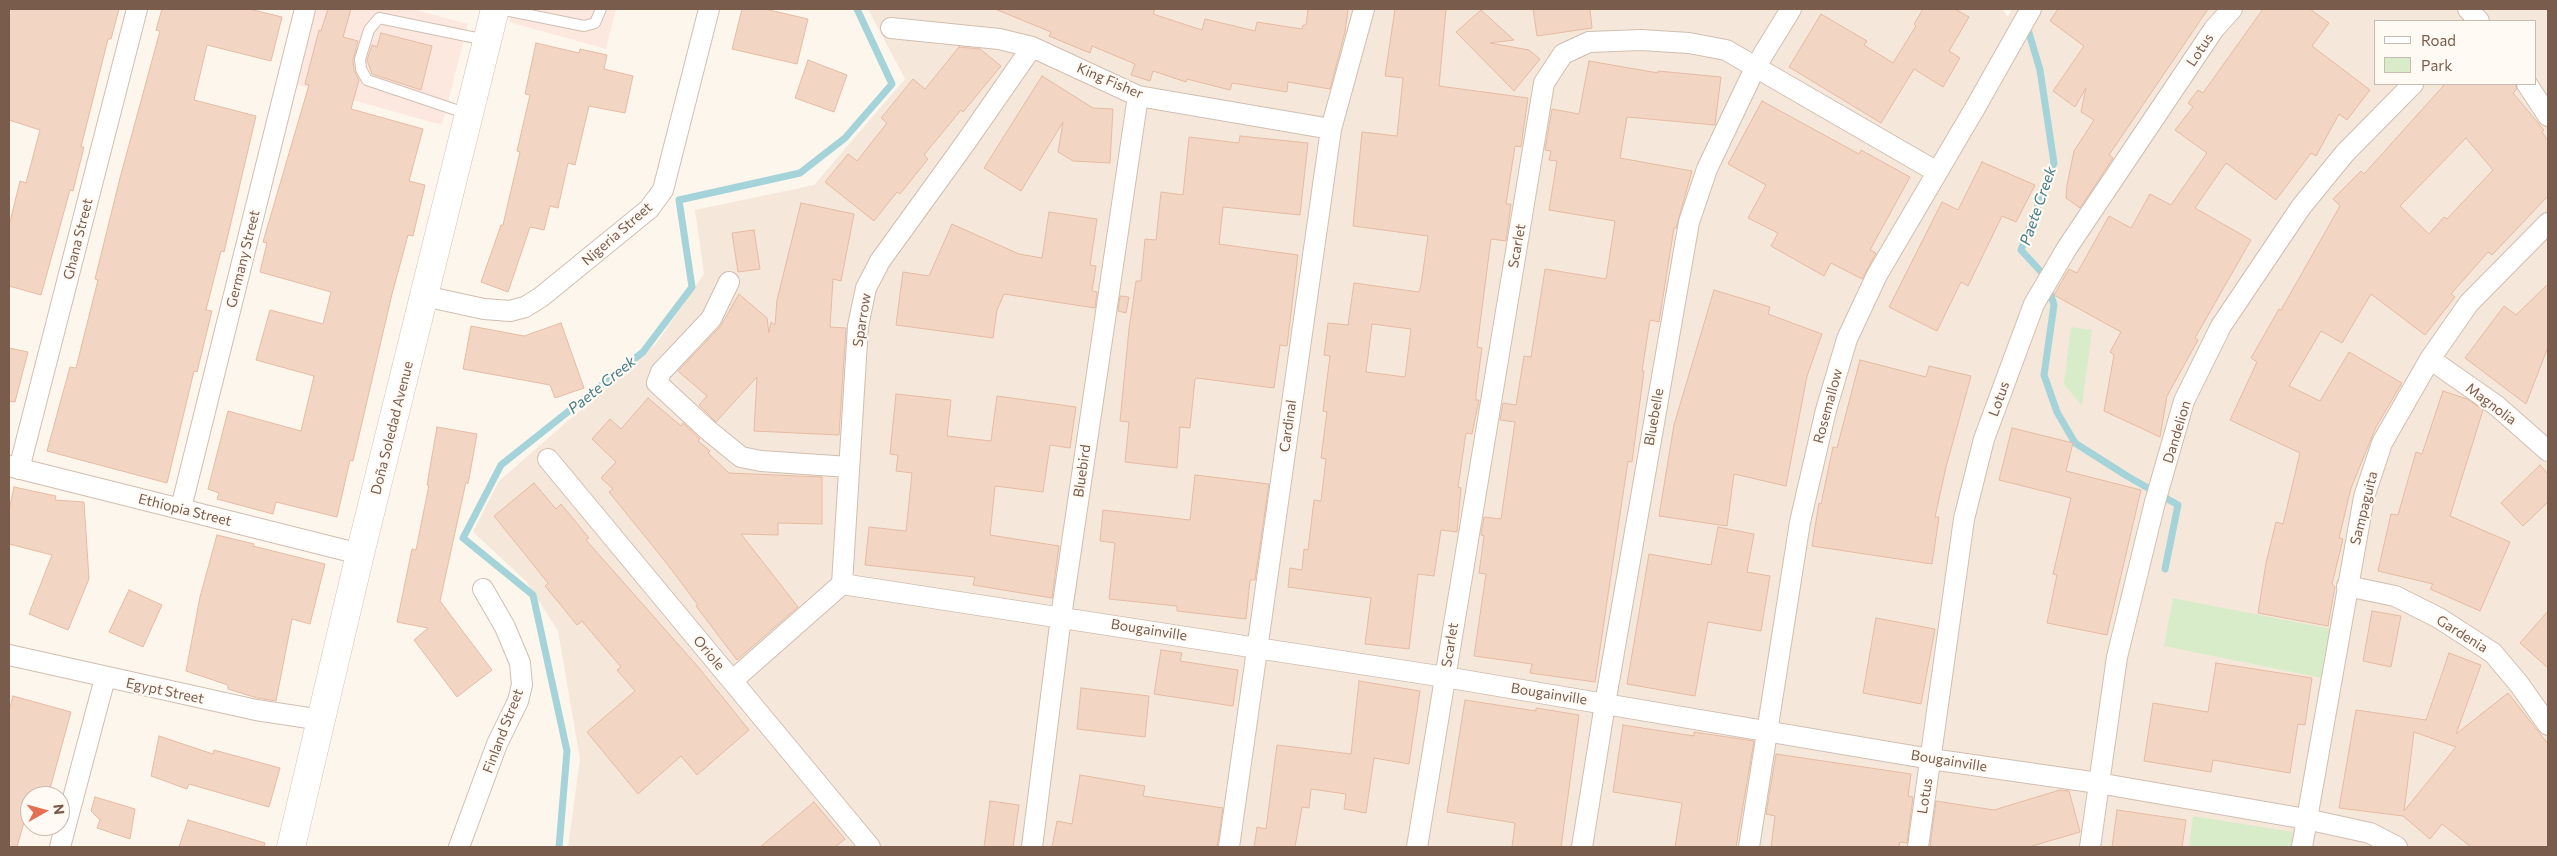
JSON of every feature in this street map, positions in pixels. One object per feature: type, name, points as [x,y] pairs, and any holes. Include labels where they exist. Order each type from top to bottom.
[{"type":"main road","name":"Doña Soledad Avenue","points":[[291,847],[360,554],[495,9]]},
{"type":"street","name":"Ghana Street","points":[[14,467],[137,9]]},
{"type":"street","name":"Germany Street","points":[[181,508],[305,9]]},
{"type":"street","name":"Nigeria Street","points":[[424,296],[484,308],[510,311],[525,307],[541,297],[650,209],[663,190],[709,9]]},
{"type":"street","name":"Cardinal","points":[[1229,847],[1331,130],[1364,9]]},
{"type":"street","name":"Bluebelle","points":[[1582,847],[1604,704],[1688,222],[1707,170],[1756,66],[1791,9]]},
{"type":"street","name":"Rosemallow","points":[[1749,847],[1800,522],[1826,410],[1847,338],[1877,275],[2031,9]]},
{"type":"street","name":"Lotus","points":[[1918,847],[1964,518],[1987,432],[2034,304],[2067,248],[2214,29],[2232,9]]},
{"type":"street","name":"King Fisher","points":[[891,28],[999,39],[1032,47],[1138,96],[1331,130]]},
{"type":"street","name":"Scarlet","points":[[1417,847],[1544,83],[1563,54],[1589,42],[1641,40],[1689,43],[1726,50],[1937,172]]},
{"type":"street","name":"Sparrow","points":[[842,584],[858,326],[866,288],[880,261],[1032,47]]},
{"type":"street","name":"Dandelion","points":[[2090,847],[2117,657],[2155,502],[2184,401],[2221,326],[2301,207],[2345,153],[2412,85]]},
{"type":"street","points":[[2528,85],[2548,116]]},
{"type":"street","name":"Bluebird","points":[[1032,847],[1061,616],[1138,96]]},
{"type":"street","name":"Sampaguita","points":[[2302,847],[2364,497],[2382,443],[2430,360],[2468,303],[2548,223]]},
{"type":"street","points":[[729,282],[711,319],[661,372],[657,383],[709,431],[742,457],[762,461],[849,467]]},
{"type":"street","name":"Magnolia","points":[[2430,360],[2497,406],[2548,452]]},
{"type":"street","name":"Oriole","points":[[548,459],[870,847]]},
{"type":"street","name":"Ethiopia Street","points":[[14,467],[360,554]]},
{"type":"street","points":[[732,681],[842,584]]},
{"type":"street","name":"Bougainville","points":[[842,584],[1061,616],[1445,677],[1931,759],[2098,784],[2306,819],[2370,833],[2397,847]]},
{"type":"street","name":"Gardenia","points":[[2347,586],[2395,596],[2439,618],[2493,653],[2519,684],[2548,724]]},
{"type":"street","name":"Finland Street","points":[[459,847],[497,744],[518,701],[522,685],[520,663],[505,627],[483,588]]},
{"type":"street","name":"Egypt Street","points":[[9,655],[105,678],[256,710],[322,720]]},
{"type":"street","points":[[60,847],[105,678]]},
{"type":"lane","points":[[500,9],[535,13],[584,26],[595,23],[601,9]]},
{"type":"lane","points":[[468,114],[367,80],[361,70],[360,59],[369,30],[379,18],[487,40]]},
{"type":"shaded area","points":[[316,9],[412,9],[468,24],[442,125],[295,84]]},
{"type":"shaded area","points":[[512,9],[616,9],[606,49],[509,22]]},
{"type":"shaded area","points":[[868,9],[2002,9],[2008,17],[2012,9],[2548,9],[2548,847],[568,847],[580,759],[558,631],[526,581],[473,532],[499,481],[656,344],[704,274],[695,210],[814,185],[905,79]]},
{"type":"green space","points":[[2071,327],[2092,330],[2082,406],[2064,384]]},
{"type":"green space","points":[[2173,598],[2331,629],[2322,678],[2164,646]]},
{"type":"green space","points":[[2193,816],[2293,832],[2291,847],[2189,847]]},
{"type":"building","points":[[9,9],[119,9],[111,39],[108,39],[81,147],[84,147],[73,191],[70,190],[41,295],[9,286],[9,226],[20,181],[26,183],[40,130],[9,120]]},
{"type":"building","points":[[162,9],[249,9],[282,17],[271,61],[207,45],[194,100],[256,116],[224,252],[221,251],[206,310],[212,311],[197,372],[194,371],[167,483],[47,451],[70,367],[76,368],[98,280],[95,279],[120,178],[160,31],[156,30]]},
{"type":"building","points":[[328,9],[351,9],[343,37],[358,41],[353,60],[354,70],[359,80],[351,109],[423,129],[409,181],[425,185],[413,236],[408,235],[392,294],[353,461],[350,460],[337,517],[276,502],[273,514],[217,499],[219,493],[208,489],[228,411],[301,431],[314,376],[256,360],[270,310],[323,324],[331,292],[260,272],[267,243],[263,242],[309,85],[305,84],[319,30],[321,31]]},
{"type":"building","points":[[742,9],[765,9],[808,19],[797,64],[732,49]]},
{"type":"building","points":[[995,9],[1155,9],[1153,14],[1202,30],[1205,19],[1255,31],[1257,22],[1302,29],[1303,25],[1306,25],[1308,9],[1348,9],[1345,32],[1330,89],[1288,82],[1287,92],[1232,83],[1230,90],[1187,79],[1186,82],[1153,71],[1150,81],[1131,75],[1135,64],[1092,46],[1090,53],[1049,36],[1051,32]]},
{"type":"building","points":[[1395,9],[1446,9],[1439,86],[1528,98],[1521,147],[1515,146],[1506,204],[1511,204],[1506,241],[1491,239],[1477,347],[1482,348],[1476,393],[1476,400],[1479,400],[1472,434],[1466,433],[1458,487],[1461,488],[1457,532],[1441,530],[1434,576],[1418,574],[1409,649],[1365,644],[1371,598],[1288,587],[1290,568],[1302,570],[1304,549],[1308,550],[1314,500],[1321,501],[1326,459],[1321,458],[1327,412],[1323,411],[1330,356],[1324,355],[1328,323],[1348,325],[1354,283],[1419,292],[1421,285],[1428,236],[1353,226],[1362,132],[1397,136],[1403,78],[1385,76]],"holes":[[[1372,324],[1411,329],[1405,377],[1366,372]]]},
{"type":"building","points":[[1533,9],[1590,9],[1592,28],[1537,36]]},
{"type":"building","points":[[1923,9],[1955,9],[1969,17],[1949,51],[1960,58],[1943,87],[1914,69],[1881,123],[1789,67],[1821,14],[1867,41],[1864,45],[1893,63],[1916,26],[1914,24]]},
{"type":"building","points":[[2058,9],[2208,9],[2109,155],[2113,158],[2080,208],[2066,198],[2067,185],[2074,151],[2094,120],[2081,112],[2086,88],[2075,107],[2053,91],[2084,46],[2050,21]]},
{"type":"building","points":[[2263,9],[2310,9],[2329,23],[2312,46],[2370,90],[2347,120],[2339,114],[2316,156],[2311,153],[2276,200],[2226,163],[2195,208],[2251,240],[2195,338],[2198,340],[2167,396],[2160,437],[2104,411],[2114,355],[2110,352],[2121,332],[2054,295],[2069,269],[2077,273],[2109,216],[2131,228],[2150,194],[2171,205],[2207,153],[2175,130],[2193,107],[2188,103],[2198,90],[2203,93]]},
{"type":"building","points":[[1481,10],[1514,40],[1490,43],[1529,50],[1540,59],[1514,91],[1456,32]]},
{"type":"building","points":[[381,33],[432,46],[421,90],[372,74],[367,60],[372,45],[377,47]]},
{"type":"building","points":[[536,43],[579,53],[580,49],[607,55],[604,69],[633,76],[625,113],[589,106],[575,165],[568,163],[558,208],[550,206],[544,230],[530,227],[508,292],[481,282],[501,225],[503,225],[520,152],[517,151],[530,95],[525,94]]},
{"type":"building","points":[[959,47],[980,49],[1001,66],[924,155],[928,159],[900,194],[897,192],[874,221],[825,182],[848,154],[857,161],[887,123],[881,118],[913,79],[925,89]]},
{"type":"building","points":[[808,60],[847,75],[834,112],[795,98]]},
{"type":"building","points":[[1589,61],[1658,73],[1658,71],[1721,77],[1715,125],[1627,117],[1620,158],[1692,171],[1676,228],[1674,228],[1659,322],[1650,320],[1642,371],[1644,371],[1632,462],[1628,461],[1595,682],[1530,673],[1532,664],[1474,656],[1486,574],[1479,573],[1484,536],[1481,535],[1484,517],[1501,519],[1515,422],[1500,420],[1503,403],[1516,405],[1524,356],[1531,357],[1545,269],[1606,279],[1615,221],[1549,210],[1557,161],[1549,160],[1551,151],[1545,150],[1552,109],[1579,114]]},
{"type":"building","points":[[1042,76],[1093,108],[1113,109],[1110,163],[1073,161],[1058,152],[1063,122],[1021,191],[984,168]]},
{"type":"building","points":[[2444,85],[2515,85],[2517,89],[2513,93],[2544,130],[2542,132],[2548,141],[2548,196],[2492,255],[2488,252],[2451,294],[2455,297],[2425,335],[2371,294],[2342,343],[2321,331],[2289,386],[2320,401],[2349,352],[2402,383],[2376,427],[2351,488],[2339,538],[2343,539],[2332,584],[2335,587],[2328,626],[2258,613],[2266,563],[2276,522],[2283,524],[2300,453],[2230,420],[2257,362],[2251,358],[2279,309],[2281,310],[2340,206],[2333,199],[2361,171],[2364,174]],"holes":[[[2466,138],[2493,170],[2447,219],[2444,217],[2429,234],[2400,206]]]},
{"type":"building","points":[[1762,101],[1859,154],[1861,150],[1910,177],[1870,250],[1876,253],[1862,279],[1831,263],[1824,276],[1771,246],[1778,233],[1748,218],[1766,185],[1728,164]]},
{"type":"building","points":[[1240,136],[1308,143],[1300,215],[1223,207],[1219,244],[1298,255],[1287,346],[1280,345],[1274,388],[1197,378],[1195,379],[1190,428],[1180,427],[1177,468],[1125,462],[1129,422],[1120,421],[1129,329],[1136,281],[1141,281],[1145,239],[1156,240],[1161,192],[1183,195],[1189,137],[1239,143]]},
{"type":"building","points":[[1982,162],[2035,185],[2016,222],[2002,216],[1968,286],[1961,282],[1937,331],[1889,307],[1942,202],[1958,210]]},
{"type":"building","points":[[801,203],[854,214],[841,281],[833,279],[830,327],[846,328],[839,435],[754,431],[757,377],[716,422],[699,405],[707,396],[678,371],[720,327],[739,294],[767,318],[769,333],[771,322],[775,325],[777,300]]},
{"type":"building","points":[[1049,212],[1097,219],[1090,265],[1096,266],[1092,291],[1097,292],[1095,308],[1004,294],[997,310],[993,338],[896,325],[903,272],[929,276],[952,224],[1019,254],[1042,258]]},
{"type":"building","points":[[754,230],[760,269],[738,272],[732,233]]},
{"type":"building","points":[[2548,284],[2548,347],[2526,404],[2465,358],[2504,306],[2516,315]]},
{"type":"building","points":[[1714,290],[1770,307],[1768,314],[1822,334],[1807,376],[1786,486],[1734,474],[1727,526],[1659,516],[1674,425]]},
{"type":"building","points":[[1120,296],[1129,297],[1126,313],[1118,311]]},
{"type":"building","points":[[561,323],[584,388],[555,398],[550,385],[463,369],[471,326],[524,336]]},
{"type":"building","points":[[9,348],[28,352],[15,402],[9,401]]},
{"type":"building","points":[[1860,360],[1926,377],[1929,366],[1971,376],[1946,467],[1935,517],[1939,517],[1932,564],[1812,546],[1819,503],[1821,504],[1833,447],[1837,448]]},
{"type":"building","points":[[2443,391],[2467,399],[2483,410],[2450,516],[2510,542],[2480,611],[2430,589],[2433,584],[2378,571],[2391,514],[2398,515],[2416,452],[2422,454]]},
{"type":"building","points":[[896,394],[951,400],[947,436],[991,441],[997,396],[1076,407],[1070,448],[1050,445],[1043,492],[995,486],[990,535],[1059,546],[1052,598],[973,585],[975,577],[865,565],[869,527],[906,531],[912,473],[896,471],[898,455],[890,454]]},
{"type":"building","points":[[648,398],[681,426],[683,423],[700,439],[698,441],[710,451],[708,453],[729,473],[822,477],[822,524],[778,523],[778,535],[741,534],[798,607],[737,660],[668,565],[609,492],[613,489],[601,478],[616,462],[592,439],[610,419],[621,429]]},
{"type":"building","points":[[437,427],[477,434],[468,484],[466,482],[440,601],[492,670],[457,697],[414,640],[428,628],[397,622],[412,549],[416,550],[429,485],[427,485]]},
{"type":"building","points":[[2012,428],[2073,443],[2066,471],[2141,490],[2107,635],[2047,623],[2057,575],[2053,574],[2071,498],[1999,480]]},
{"type":"building","points":[[2540,465],[2548,474],[2548,502],[2523,526],[2501,503]]},
{"type":"building","points":[[1195,475],[1269,484],[1255,580],[1250,580],[1246,619],[1177,611],[1177,606],[1109,599],[1115,543],[1100,541],[1103,510],[1190,520]]},
{"type":"building","points":[[534,483],[556,509],[561,504],[589,538],[586,540],[699,668],[749,730],[697,775],[681,756],[638,794],[587,732],[635,691],[617,670],[621,667],[582,621],[577,625],[545,586],[548,583],[494,516]]},
{"type":"building","points":[[14,487],[56,496],[55,500],[84,502],[89,579],[68,630],[29,614],[52,555],[9,544],[9,511]]},
{"type":"building","points":[[1718,527],[1754,534],[1747,572],[1770,576],[1761,631],[1708,622],[1695,696],[1627,684],[1649,554],[1711,565]]},
{"type":"building","points":[[217,535],[325,564],[310,624],[292,619],[276,701],[257,698],[228,689],[228,685],[186,671],[200,597]]},
{"type":"building","points":[[129,590],[162,605],[143,647],[109,632]]},
{"type":"building","points":[[2372,611],[2401,616],[2391,667],[2363,661]]},
{"type":"building","points":[[2548,611],[2548,668],[2520,643]]},
{"type":"building","points":[[1876,618],[1935,629],[1921,704],[1863,693]]},
{"type":"building","points":[[1161,650],[1182,653],[1180,661],[1238,670],[1233,706],[1154,694]]},
{"type":"building","points":[[2449,653],[2481,665],[2456,734],[2508,693],[2548,744],[2548,847],[2471,847],[2442,824],[2430,839],[2403,816],[2339,808],[2356,710],[2426,720]],"holes":[[[2414,732],[2456,747],[2404,811]]]},
{"type":"building","points":[[2216,663],[2312,678],[2305,725],[2298,724],[2290,773],[2213,760],[2211,772],[2144,761],[2153,703],[2208,712]]},
{"type":"building","points":[[1359,681],[1420,691],[1409,764],[1374,758],[1366,813],[1344,809],[1346,794],[1311,789],[1309,808],[1302,807],[1295,847],[1254,847],[1257,827],[1266,829],[1277,745],[1351,754]]},
{"type":"building","points":[[1081,688],[1149,696],[1145,737],[1077,729]]},
{"type":"building","points":[[13,696],[71,712],[51,786],[20,786],[20,836],[17,847],[9,847],[9,711]]},
{"type":"building","points":[[1465,700],[1536,711],[1536,708],[1579,715],[1561,847],[1512,847],[1515,823],[1447,812]]},
{"type":"building","points":[[1623,725],[1694,736],[1694,732],[1754,741],[1736,847],[1675,847],[1682,803],[1613,792]]},
{"type":"building","points":[[159,736],[213,754],[214,750],[280,768],[269,807],[189,784],[187,789],[151,776]]},
{"type":"building","points":[[1776,754],[1911,774],[1908,796],[1913,797],[1907,843],[1900,842],[1899,847],[1771,847],[1775,816],[1766,814]]},
{"type":"building","points":[[1080,775],[1145,786],[1143,796],[1223,808],[1217,847],[1052,847],[1057,821],[1072,824]]},
{"type":"building","points":[[2060,790],[2069,791],[2080,832],[2029,847],[1930,847],[1936,801],[1994,810]]},
{"type":"building","points":[[95,797],[135,809],[130,839],[97,828],[100,820],[91,811]]},
{"type":"building","points":[[990,801],[1019,805],[1013,847],[984,847]]},
{"type":"building","points":[[814,802],[845,839],[835,847],[760,847]]},
{"type":"building","points":[[2117,810],[2186,820],[2182,847],[2112,847]]},
{"type":"building","points":[[188,820],[265,843],[264,847],[179,847]]},
{"type":"waterway","name":"Paete Creek","points":[[559,847],[567,751],[533,595],[463,538],[501,465],[643,352],[692,287],[679,200],[800,173],[845,138],[892,84],[857,9]]},
{"type":"waterway","name":"Paete Creek","points":[[2027,26],[2040,70],[2054,163],[2021,250],[2045,276],[2054,305],[2044,375],[2057,412],[2075,443],[2178,505],[2165,569]]}]
